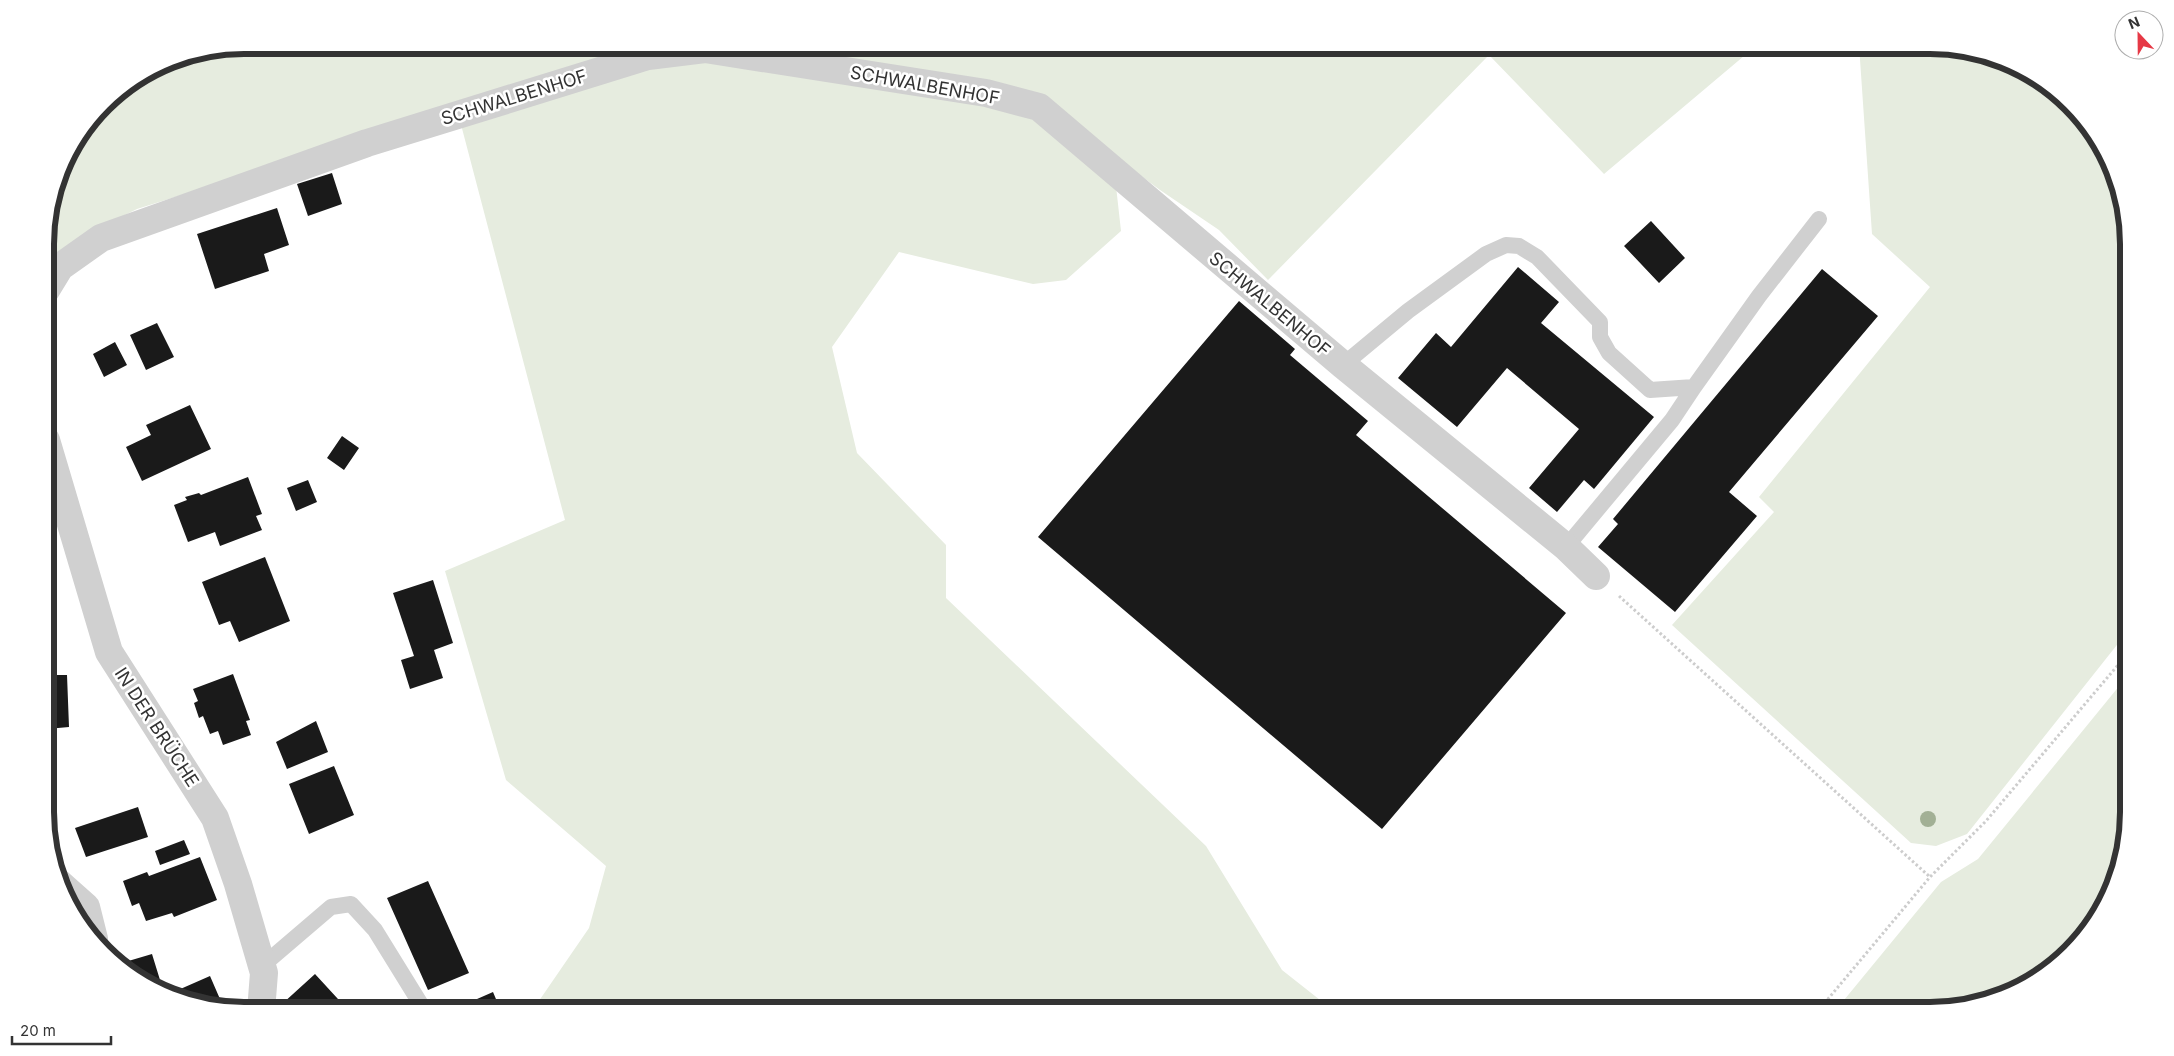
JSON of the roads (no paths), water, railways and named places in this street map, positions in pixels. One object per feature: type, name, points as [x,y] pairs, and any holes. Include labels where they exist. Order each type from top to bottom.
[{"type":"street","name":"SCHWALBENHOF","points":[[54,277],[60,267],[101,238],[137,224],[367,143],[648,56],[664,54]]},
{"type":"street","name":"SCHWALBENHOF","points":[[737,54],[986,93],[1038,108],[1342,364],[1566,547],[1596,576]]},
{"type":"street","name":"IN DER BRÜCHE","points":[[54,467],[109,652],[215,818],[238,884],[264,973],[262,1002]]},
{"type":"street","points":[[73,896],[86,907],[90,924]]},
{"type":"lane","points":[[1566,547],[1672,420],[1759,296],[1819,219]]},
{"type":"lane","points":[[1342,364],[1486,254],[1506,245],[1519,246],[1538,257],[1600,322],[1600,337],[1609,353],[1650,390],[1694,387]]},
{"type":"lane","points":[[262,966],[331,907],[351,904],[375,930],[419,1002]]}]
